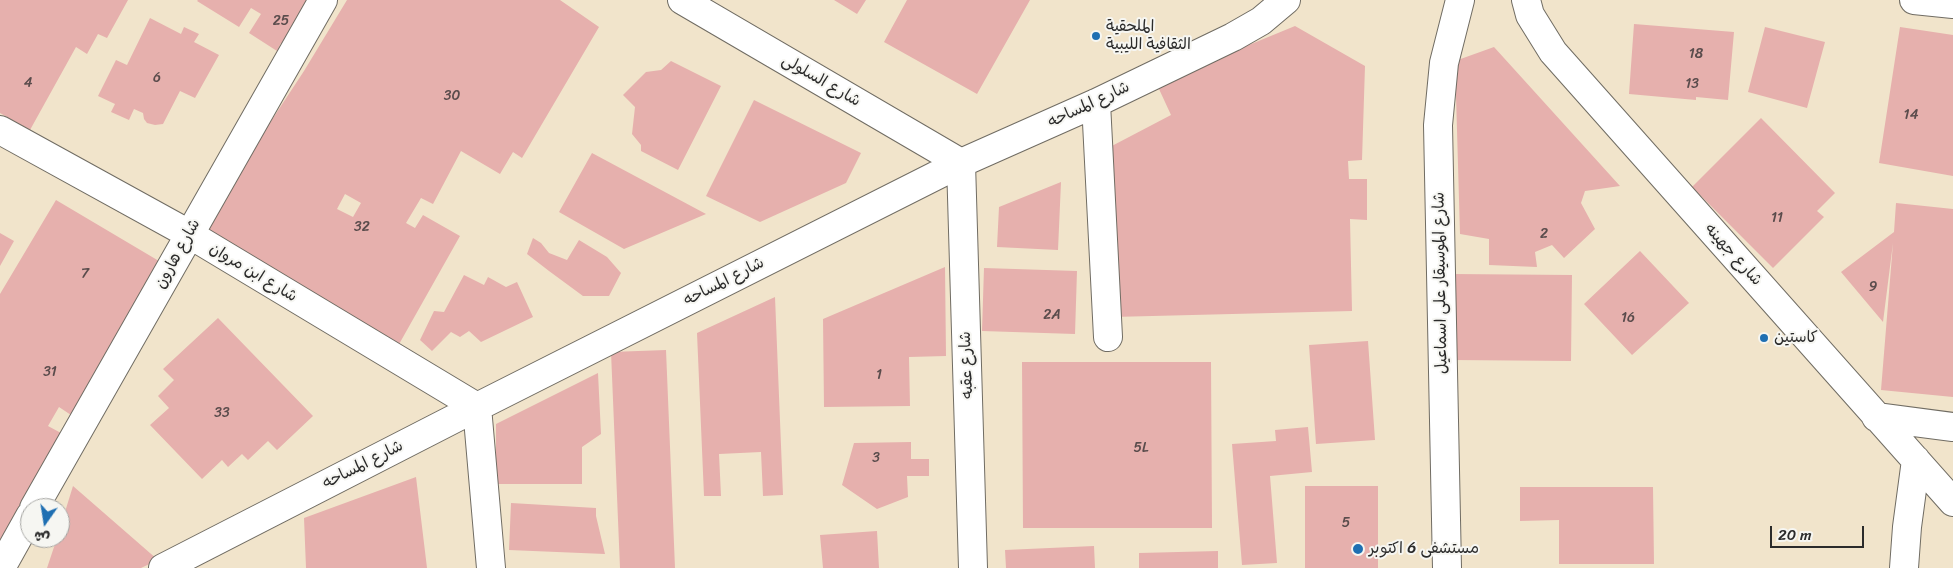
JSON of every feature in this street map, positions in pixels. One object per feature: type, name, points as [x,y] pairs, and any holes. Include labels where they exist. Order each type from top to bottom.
[{"type":"street","name":"شارع هارون","points":[[40,498],[188,234],[323,0]]},
{"type":"street","name":"شارع السلولى","points":[[682,0],[961,162]]},
{"type":"street","name":"شارع المساحه","points":[[163,568],[961,162],[1096,103],[1233,37],[1261,21],[1286,0]]},
{"type":"street","name":"شارع الموسيقار على اسماعيل","points":[[1447,568],[1438,125],[1444,63],[1460,0]]},
{"type":"street","name":"شارع جهينه","points":[[1526,0],[1530,16],[1553,52],[1953,502]]},
{"type":"street","points":[[1914,0],[1953,4]]},
{"type":"street","points":[[1096,103],[1108,338]]},
{"type":"street","name":"شارع ابن مروان","points":[[0,130],[188,234],[477,407]]},
{"type":"street","name":"شارع عقبه","points":[[961,162],[973,568]]},
{"type":"street","points":[[477,407],[491,568]]},
{"type":"street","points":[[1876,416],[1953,426]]},
{"type":"street","points":[[1904,568],[1916,460]]},
{"type":"street","points":[[1,568],[20,534]]},
{"type":"building","points":[[0,0],[128,0],[107,38],[98,34],[87,54],[76,47],[30,130],[0,113]]},
{"type":"building","points":[[198,0],[309,0],[289,48],[281,43],[277,51],[249,33],[261,14],[251,8],[239,27]]},
{"type":"building","points":[[347,0],[560,0],[599,27],[522,158],[513,152],[500,174],[461,151],[433,204],[421,198],[406,223],[415,228],[423,215],[460,236],[398,346],[198,232],[304,71]],"holes":[[[345,194],[361,203],[353,217],[337,209]]]},
{"type":"building","points":[[834,0],[866,0],[857,14]]},
{"type":"building","points":[[907,0],[1030,0],[977,94],[884,42]]},
{"type":"building","points":[[150,18],[181,34],[184,27],[199,34],[194,42],[219,55],[195,98],[180,91],[163,124],[155,125],[147,123],[143,113],[134,109],[129,120],[111,112],[115,104],[98,96],[116,60],[127,65]]},
{"type":"building","points":[[1634,24],[1734,32],[1728,100],[1696,97],[1696,100],[1629,94]]},
{"type":"building","points":[[1295,26],[1365,66],[1362,160],[1348,161],[1349,179],[1367,179],[1367,220],[1350,219],[1352,311],[1112,317],[1108,148],[1171,115],[1159,89],[1210,61]]},
{"type":"building","points":[[1765,27],[1825,42],[1807,108],[1748,92]]},
{"type":"building","points":[[1900,27],[1953,35],[1953,176],[1879,163]]},
{"type":"building","points":[[1494,47],[1620,186],[1585,191],[1581,203],[1595,229],[1564,258],[1552,245],[1535,252],[1537,267],[1489,265],[1489,239],[1460,234],[1455,61]]},
{"type":"building","points":[[671,61],[721,86],[678,170],[641,151],[641,145],[632,134],[635,107],[623,95],[646,72],[661,70]]},
{"type":"building","points":[[754,100],[861,153],[846,183],[760,222],[706,196]]},
{"type":"building","points":[[1761,118],[1835,193],[1817,211],[1824,217],[1773,268],[1692,187]]},
{"type":"building","points":[[592,153],[706,214],[624,249],[559,212]]},
{"type":"building","points":[[1061,182],[1058,250],[997,247],[999,207]]},
{"type":"building","points":[[56,200],[164,264],[74,417],[59,407],[48,426],[61,433],[24,498],[20,498],[20,506],[0,541],[0,294]]},
{"type":"building","points":[[1896,203],[1953,209],[1953,397],[1881,390],[1893,243],[1883,322],[1841,272],[1894,232]]},
{"type":"building","points":[[0,233],[14,241],[0,266]]},
{"type":"building","points":[[533,238],[541,243],[549,253],[567,260],[579,240],[607,257],[621,273],[609,296],[583,296],[549,271],[527,254]]},
{"type":"building","points":[[1640,251],[1689,303],[1632,355],[1584,304]]},
{"type":"building","points":[[945,267],[946,356],[909,357],[910,406],[824,407],[823,319]]},
{"type":"building","points":[[984,268],[1077,271],[1075,334],[982,331]]},
{"type":"building","points":[[1453,274],[1572,275],[1571,361],[1452,360]]},
{"type":"building","points":[[464,275],[484,285],[488,277],[506,287],[517,282],[533,317],[481,342],[469,331],[460,337],[451,332],[432,351],[420,340],[434,311],[444,312]]},
{"type":"building","points":[[775,297],[783,495],[763,496],[761,452],[719,454],[721,496],[704,496],[697,333]]},
{"type":"building","points":[[218,318],[313,416],[277,450],[268,441],[248,460],[242,454],[228,467],[222,460],[202,479],[150,425],[169,408],[158,396],[174,380],[163,369]]},
{"type":"building","points":[[1368,341],[1375,440],[1316,444],[1309,345]]},
{"type":"building","points":[[666,350],[675,568],[620,568],[611,352]]},
{"type":"building","points":[[1022,362],[1211,362],[1212,528],[1023,528]]},
{"type":"building","points":[[598,373],[601,434],[582,447],[582,484],[496,484],[496,424]]},
{"type":"building","points":[[1308,427],[1312,472],[1270,476],[1277,563],[1242,565],[1232,444],[1276,441],[1275,430]]},
{"type":"building","points":[[911,442],[911,459],[929,459],[929,476],[907,476],[908,497],[877,509],[842,485],[854,443]]},
{"type":"building","points":[[416,477],[427,568],[306,568],[304,518]]},
{"type":"building","points":[[73,486],[158,560],[141,568],[47,568],[54,548],[70,548],[69,498]]},
{"type":"building","points":[[1305,486],[1378,486],[1378,568],[1305,568]]},
{"type":"building","points":[[1520,487],[1653,487],[1654,564],[1559,564],[1559,520],[1520,521]]},
{"type":"building","points":[[511,503],[596,508],[596,516],[605,554],[509,550]]},
{"type":"building","points":[[877,531],[879,568],[823,568],[820,535]]},
{"type":"building","points":[[1094,546],[1095,568],[1006,568],[1005,550]]},
{"type":"building","points":[[1218,551],[1218,568],[1139,568],[1139,553]]},
{"type":"place","name":"الملحقية الثقافية الليبية","points":[[1096,36]]},
{"type":"place","name":"كاستين","points":[[1764,338]]},
{"type":"place","name":"مستشفى 6 اكتوبر","points":[[1358,549]]}]
